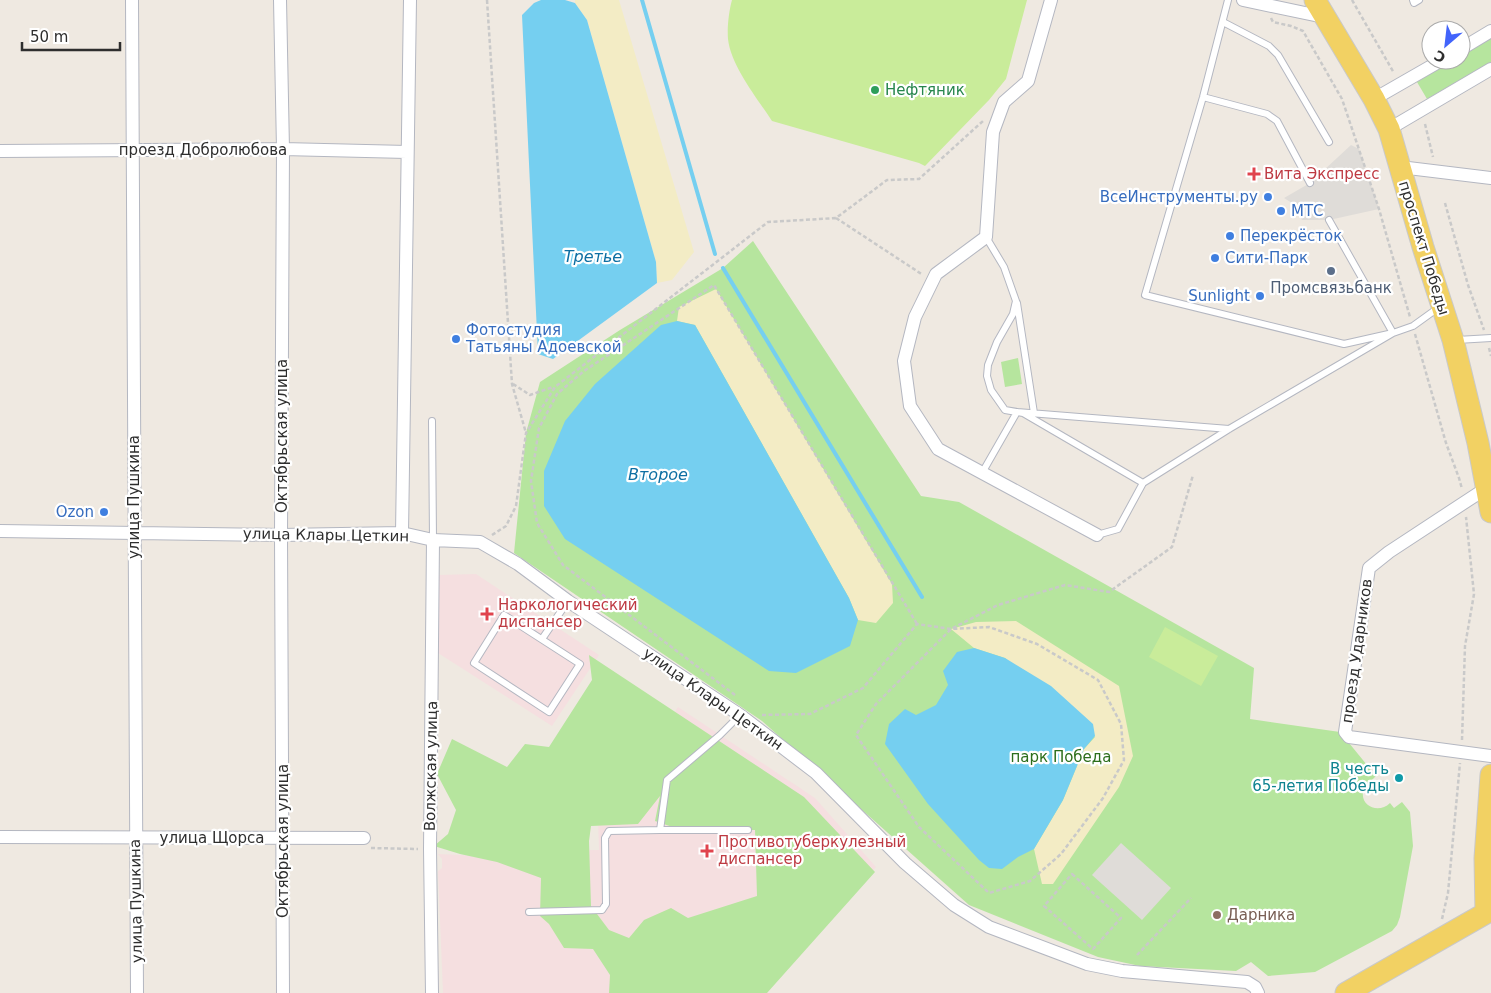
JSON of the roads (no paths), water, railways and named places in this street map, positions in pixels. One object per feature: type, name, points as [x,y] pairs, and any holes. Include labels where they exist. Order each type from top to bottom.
[{"type":"main road","name":"проспект Победы","points":[[1319,8],[1374,99],[1389,129],[1441,306],[1453,340],[1488,487],[1491,512]]},
{"type":"main road","points":[[1346,993],[1486,913],[1485,858],[1491,775]]},
{"type":"street","name":"улица Пушкина","points":[[132,0],[137,993]]},
{"type":"street","name":"Октябрьская улица","points":[[280,0],[283,149],[281,535],[283,993]]},
{"type":"street","points":[[402,533],[410,0]]},
{"type":"street","points":[[1051,0],[1028,81],[1004,102],[993,132],[986,237],[936,274],[915,317],[904,362],[910,406],[938,449],[1097,535]]},
{"type":"street","points":[[1243,0],[1263,5],[1319,8]]},
{"type":"street","points":[[1471,43],[1491,31]]},
{"type":"street","points":[[1389,129],[1491,69]]},
{"type":"street","points":[[1374,99],[1425,70]]},
{"type":"street","name":"проезд Добролюбова","points":[[0,151],[283,149],[407,152]]},
{"type":"street","points":[[1400,167],[1491,178]]},
{"type":"street","name":"проезд Ударников","points":[[1488,487],[1389,552],[1369,568],[1345,732],[1349,738],[1491,756]]},
{"type":"street","name":"улица Клары Цеткин","points":[[0,531],[281,535],[402,533],[433,540],[480,542],[518,564],[568,601],[740,715],[816,773],[905,863],[954,905],[989,927],[1087,964],[1122,971],[1247,982],[1258,993]]},
{"type":"street","name":"Волжская улица","points":[[432,993],[430,849],[433,540]]},
{"type":"street","name":"улица Щорса","points":[[0,837],[364,838]]},
{"type":"lane","points":[[1228,0],[1203,97],[1145,295],[1344,344],[1393,333],[1413,326],[1441,306]]},
{"type":"lane","points":[[1413,0],[1414,3],[1419,0]]},
{"type":"lane","points":[[1223,22],[1269,46],[1278,55],[1329,142]]},
{"type":"lane","points":[[1203,97],[1267,114],[1277,121],[1310,183]]},
{"type":"lane","points":[[1329,220],[1393,333]]},
{"type":"lane","points":[[986,237],[1004,267],[1016,302],[1034,413]]},
{"type":"lane","points":[[1016,302],[1013,314],[997,342],[988,365],[987,376],[991,390],[1005,410],[1023,413],[1143,483]]},
{"type":"lane","points":[[1097,535],[1118,529],[1143,483],[1393,333]]},
{"type":"lane","points":[[1453,340],[1489,338]]},
{"type":"lane","points":[[1017,412],[1229,430]]},
{"type":"lane","points":[[982,473],[1017,412]]},
{"type":"lane","points":[[432,421],[433,540]]},
{"type":"lane","points":[[542,639],[568,601]]},
{"type":"lane","points":[[504,615],[542,639],[580,664],[550,712],[474,663],[504,615]]},
{"type":"lane","points":[[660,830],[667,780],[720,735],[740,715]]},
{"type":"lane","points":[[529,912],[602,910],[606,904],[605,838],[609,831],[748,830]]},
{"type":"water","name":"Третье","points":[[541,0],[565,0],[575,3],[587,20],[656,262],[657,283],[553,359],[538,354],[522,15],[534,3]]},
{"type":"water","name":"Второе","points":[[677,321],[695,325],[849,598],[858,620],[850,646],[796,673],[769,671],[565,539],[544,506],[544,471],[565,421],[595,384],[661,325]]},
{"type":"water","points":[[974,648],[1005,658],[1051,686],[1093,724],[1095,736],[1084,749],[1063,800],[1034,849],[1018,857],[1002,869],[989,868],[979,860],[928,804],[885,744],[889,724],[905,709],[916,715],[936,705],[948,685],[943,671],[957,652]]},
{"type":"waterway","points":[[642,0],[715,254]]},
{"type":"waterway","points":[[723,268],[922,597]]},
{"type":"place","name":"Нефтяник","points":[[875,90]]},
{"type":"place","name":"Вита Экспресс","points":[[1254,174]]},
{"type":"place","name":"ВсеИнструменты.ру","points":[[1268,197]]},
{"type":"place","name":"МТС","points":[[1281,211]]},
{"type":"place","name":"Перекрёсток","points":[[1230,236]]},
{"type":"place","name":"Сити-Парк","points":[[1215,258]]},
{"type":"place","name":"Промсвязьбанк","points":[[1331,271]]},
{"type":"place","name":"Sunlight","points":[[1260,296]]},
{"type":"place","name":"Фотостудия Татьяны Адоевской","points":[[456,339]]},
{"type":"place","name":"Ozon","points":[[104,512]]},
{"type":"place","name":"Наркологический диспансер","points":[[487,614]]},
{"type":"place","name":"В честь 65-летия Победы","points":[[1399,778]]},
{"type":"place","name":"Противотуберкулезный диспансер","points":[[707,851]]},
{"type":"place","name":"Дарника","points":[[1217,915]]},
{"type":"park label","name":"парк Победa","points":[[1061,757]]}]
